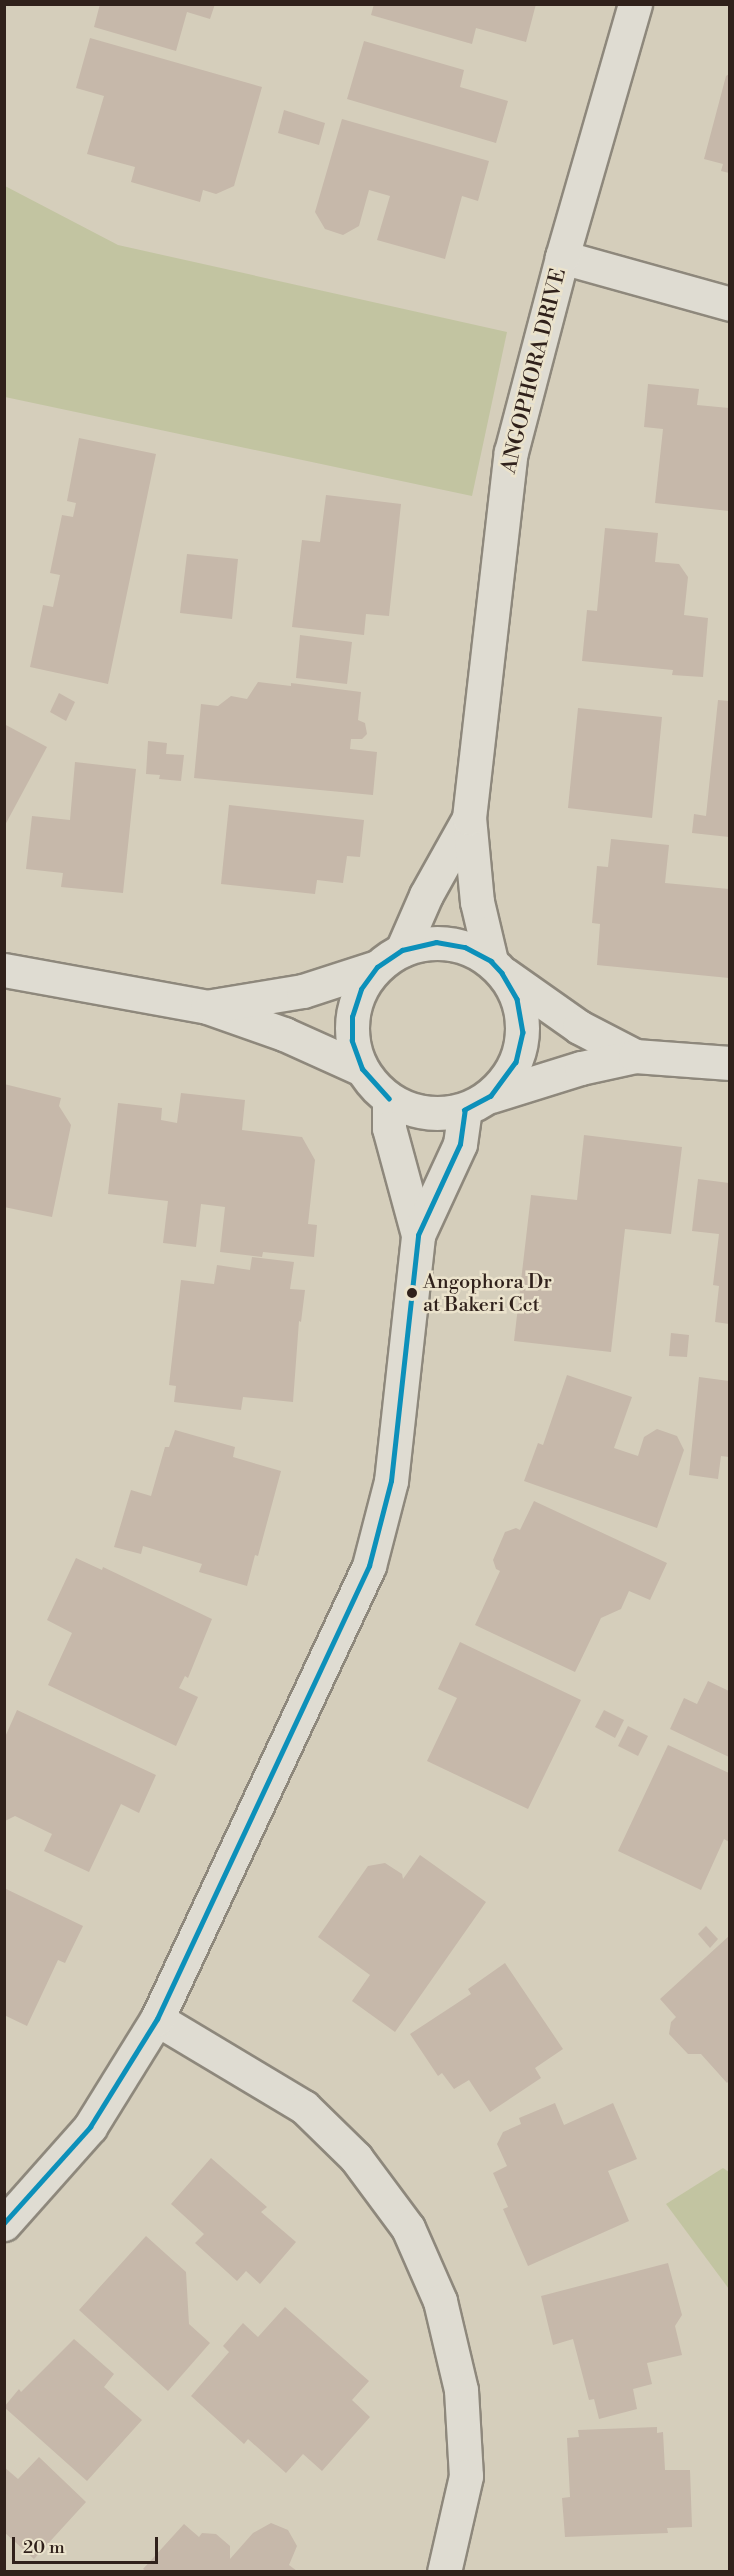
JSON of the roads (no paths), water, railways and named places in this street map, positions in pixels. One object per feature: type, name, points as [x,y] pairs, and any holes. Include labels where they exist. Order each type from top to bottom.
[{"type":"street","name":"ANGOPHORA DRIVE","points":[[497,967],[477,902],[469,818],[511,452],[562,256],[635,4]]},
{"type":"street","points":[[562,256],[729,304]]},
{"type":"street","name":"ANGOPHORA DRIVE","points":[[389,958],[469,818]]},
{"type":"street","points":[[207,1007],[303,991],[436,942],[465,947],[579,1026],[635,1056]]},
{"type":"street","points":[[389,958],[361,989],[352,1017],[352,1041],[362,1069],[389,1100],[416,1112],[436,1114],[478,1103],[581,1068],[635,1056],[729,1063]]},
{"type":"street","points":[[4,2224],[90,2127],[157,2019],[369,1566],[391,1481],[418,1235],[478,1103],[516,1062],[523,1032],[517,999],[497,967]]},
{"type":"street","points":[[4,970],[207,1007],[284,1034],[362,1069]]},
{"type":"street","points":[[389,1100],[389,1128],[418,1235]]},
{"type":"street","points":[[157,2019],[304,2107],[356,2158],[408,2228],[440,2301],[461,2390],[466,2476],[444,2571]]},
{"type":"place","name":"Angophora Dr at Bakeri Cct","points":[[412,1293]]}]
